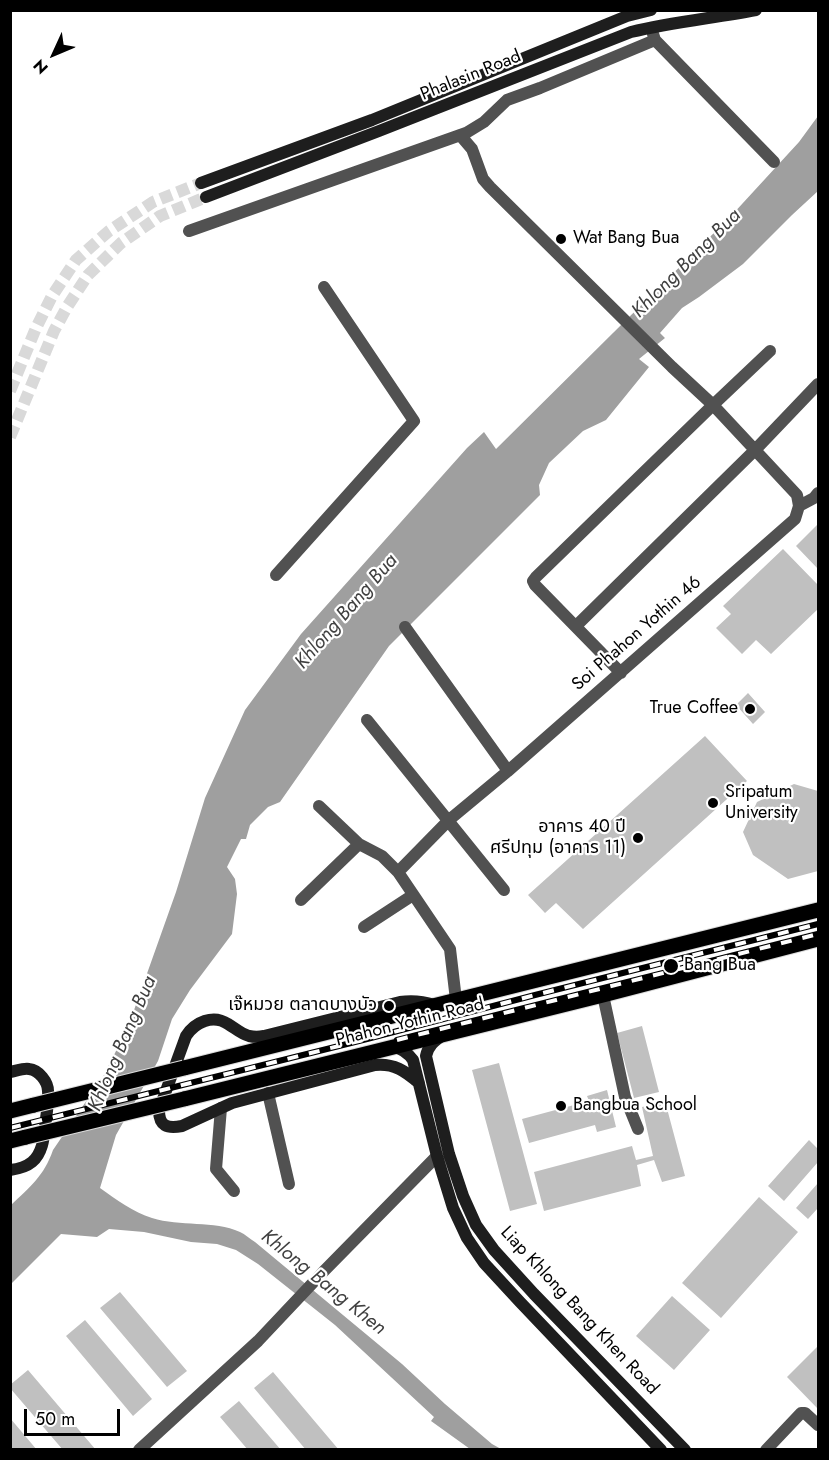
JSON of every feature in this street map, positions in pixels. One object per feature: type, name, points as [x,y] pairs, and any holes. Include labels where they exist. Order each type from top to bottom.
[{"type":"main road","name":"Phalasin Road","points":[[201,183],[372,120],[627,16],[651,10]]},
{"type":"main road","name":"Phalasin Road","points":[[206,197],[631,32],[665,24],[704,20],[756,10]]},
{"type":"main road","name":"Phahon Yothin Road","points":[[10,1111],[819,910]]},
{"type":"main road","name":"Phahon Yothin Road","points":[[10,1142],[819,939]]},
{"type":"main road","points":[[419,1083],[397,1067],[386,1064],[375,1065],[232,1103],[182,1126],[173,1128],[166,1126],[161,1122],[159,1116],[159,1110],[186,1036],[197,1023],[220,1020],[241,1033],[256,1037],[400,1002],[412,1000],[434,1005]]},
{"type":"main road","points":[[443,1155],[426,1056],[432,1043],[444,1034]]},
{"type":"main road","points":[[394,1047],[401,1049],[413,1060],[443,1155]]},
{"type":"main road","points":[[10,1072],[31,1069],[46,1081],[49,1090],[44,1136],[39,1153],[23,1168],[10,1170]]},
{"type":"main road","name":"Liap Khlong Bang Khen Road","points":[[443,1155],[450,1175],[463,1196],[476,1225],[494,1250],[685,1449]]},
{"type":"main road","name":"Liap Khlong Bang Khen Road","points":[[450,1175],[453,1208],[466,1238],[484,1263],[568,1354],[661,1449]]},
{"type":"street","points":[[651,27],[655,40],[774,162]]},
{"type":"street","points":[[189,231],[466,133],[484,122],[507,100],[655,40]]},
{"type":"street","points":[[459,135],[472,149],[483,179],[713,405],[797,495],[799,506],[819,493]]},
{"type":"street","points":[[276,575],[414,421],[324,287]]},
{"type":"street","points":[[621,673],[535,585],[534,581],[770,351]]},
{"type":"street","points":[[576,626],[819,384]]},
{"type":"street","name":"Soi Phahon Yothin 46","points":[[398,872],[448,820],[621,673],[795,519],[799,506]]},
{"type":"street","points":[[405,627],[508,771]]},
{"type":"street","points":[[367,720],[504,890]]},
{"type":"street","points":[[319,806],[359,844],[382,856],[398,872],[450,949],[456,1000]]},
{"type":"street","points":[[301,900],[359,844]]},
{"type":"street","points":[[364,927],[413,895]]},
{"type":"street","points":[[603,994],[625,1097],[638,1129]]},
{"type":"street","points":[[268,1093],[289,1184]]},
{"type":"street","points":[[221,1108],[216,1169],[234,1191]]},
{"type":"street","points":[[139,1449],[258,1341],[324,1271],[443,1155]]},
{"type":"street","points":[[766,1449],[801,1413],[806,1413],[819,1425]]},
{"type":"water","name":"Khlong Bang Bua","points":[[818,116],[818,191],[743,264],[682,308],[660,333],[665,338],[639,359],[649,367],[606,420],[583,431],[549,463],[539,485],[540,495],[389,646],[280,802],[268,807],[250,825],[246,839],[241,839],[227,867],[235,879],[237,894],[232,934],[190,990],[172,1019],[158,1061],[116,1135],[100,1188],[132,1209],[152,1218],[219,1226],[244,1234],[402,1364],[492,1444],[501,1449],[470,1449],[431,1421],[434,1417],[335,1325],[258,1264],[236,1250],[217,1244],[191,1242],[144,1232],[109,1229],[97,1237],[61,1234],[11,1284],[11,1205],[41,1174],[53,1150],[104,1075],[128,1027],[176,892],[205,798],[245,710],[301,634],[467,448],[484,432],[496,449],[731,216],[799,142]]},
{"type":"building","points":[[818,524],[818,569],[796,546]]},
{"type":"building","points":[[783,549],[818,585],[818,609],[771,654],[756,640],[742,654],[716,628],[731,614],[723,606]]},
{"type":"building","name":"True Coffee","points":[[748,693],[765,712],[753,724],[736,705]]},
{"type":"building","name":"อาคาร 40 ปี ศรีปทุม (อาคาร 11)","points":[[705,736],[747,781],[583,929],[556,903],[545,913],[528,895]]},
{"type":"building","points":[[794,784],[818,791],[818,871],[788,879],[753,855],[743,832],[757,802]]},
{"type":"building","points":[[642,1026],[659,1092],[634,1098],[617,1033]]},
{"type":"building","points":[[499,1063],[537,1204],[510,1211],[472,1070]]},
{"type":"building","points":[[607,1090],[616,1127],[597,1132],[595,1125],[529,1143],[522,1119],[589,1101],[587,1096]]},
{"type":"building","points":[[665,1101],[685,1176],[662,1182],[654,1160],[637,1165],[641,1186],[544,1211],[534,1172],[632,1146],[636,1160],[653,1156],[642,1107]]},
{"type":"building","points":[[809,1140],[818,1149],[818,1162],[784,1201],[768,1186]]},
{"type":"building","points":[[818,1183],[818,1208],[808,1219],[796,1208]]},
{"type":"building","points":[[759,1197],[798,1232],[721,1318],[682,1283]]},
{"type":"building","points":[[120,1292],[187,1371],[167,1387],[100,1308]]},
{"type":"building","points":[[672,1296],[710,1330],[674,1370],[636,1336]]},
{"type":"building","points":[[85,1320],[152,1399],[133,1416],[66,1336]]},
{"type":"building","points":[[818,1346],[818,1409],[787,1377]]},
{"type":"building","points":[[28,1370],[96,1450],[63,1450],[10,1388],[10,1385]]},
{"type":"building","points":[[273,1372],[339,1450],[306,1450],[254,1388]]},
{"type":"building","points":[[239,1401],[281,1450],[248,1450],[220,1417]]},
{"type":"building","points":[[10,1418],[37,1450],[10,1450]]},
{"type":"tunnel","points":[[10,391],[52,296],[76,260],[109,231],[153,202],[201,183]]},
{"type":"tunnel","points":[[10,437],[54,331],[88,275],[121,243],[160,216],[206,197]]},
{"type":"railway","points":[[10,1128],[818,924]]},
{"type":"railway","points":[[397,1040],[818,934]]},
{"type":"place","name":"Wat Bang Bua","points":[[561,239]]},
{"type":"place","name":"True Coffee","points":[[750,709]]},
{"type":"place","name":"Sripatum University","points":[[713,803]]},
{"type":"place","name":"อาคาร 40 ปี ศรีปทุม (อาคาร 11)","points":[[638,838]]},
{"type":"place","name":"Bang Bua","points":[[671,966]]},
{"type":"place","name":"เจ๊หมวย ตลาดบางบัว","points":[[389,1006]]},
{"type":"place","name":"Bangbua School","points":[[561,1106]]},
{"type":"water label","name":"Khlong Bang Khen","points":[[323,1283]]}]
